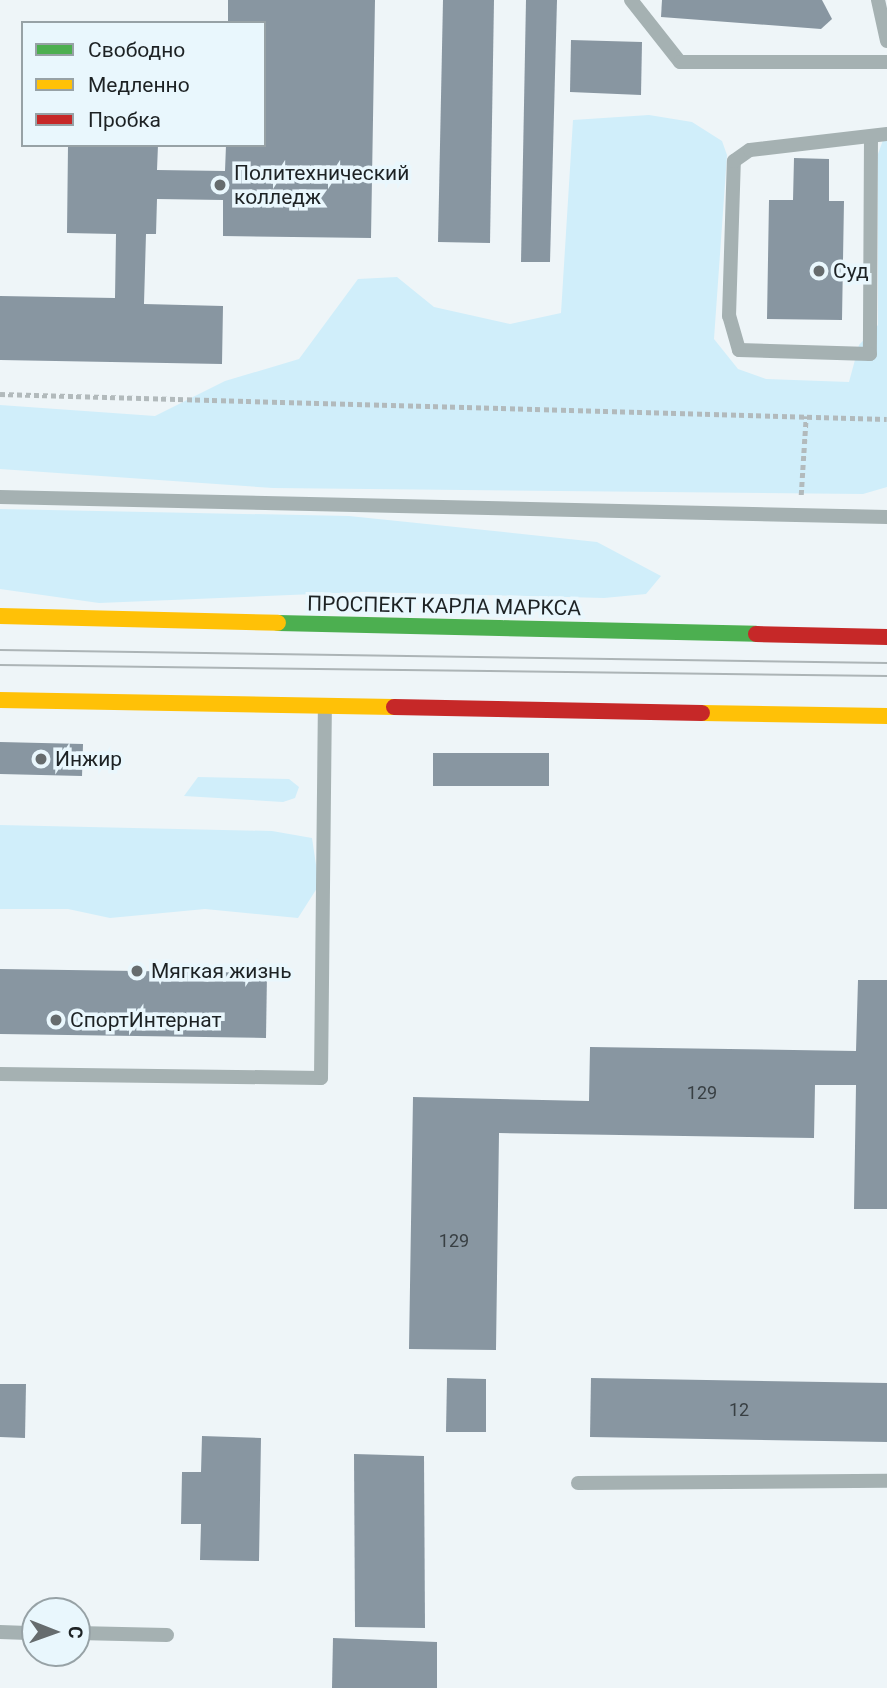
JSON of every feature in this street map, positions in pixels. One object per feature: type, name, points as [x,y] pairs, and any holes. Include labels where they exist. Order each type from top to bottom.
[{"type":"main road","name":"ПРОСПЕКТ КАРЛА МАРКСА","points":[[0,616],[887,637]]},
{"type":"main road","points":[[0,700],[887,716]]},
{"type":"lane","points":[[631,0],[680,62],[887,62]]},
{"type":"lane","points":[[878,0],[887,41]]},
{"type":"lane","points":[[871,137],[870,354],[739,349],[729,316],[734,160],[750,150],[887,134]]},
{"type":"lane","points":[[0,497],[887,517]]},
{"type":"lane","points":[[0,1074],[321,1078],[325,706]]},
{"type":"lane","points":[[578,1483],[887,1481]]},
{"type":"lane","points":[[0,1632],[21,1633]]},
{"type":"lane","points":[[91,1633],[167,1635]]},
{"type":"path","points":[[0,394],[887,419]]},
{"type":"path","points":[[799,514],[806,416]]},
{"type":"shaded area","points":[[649,115],[692,122],[722,141],[727,155],[714,339],[738,369],[766,379],[849,382],[859,345],[878,325],[878,154],[887,129],[887,487],[863,494],[273,488],[0,469],[0,405],[155,416],[225,381],[299,359],[358,279],[397,277],[434,307],[510,324],[561,313],[573,120]]},
{"type":"shaded area","points":[[0,509],[349,516],[597,542],[661,576],[646,594],[604,598],[363,592],[99,603],[0,589]]},
{"type":"shaded area","points":[[198,777],[289,779],[299,787],[295,798],[283,802],[184,796]]},
{"type":"shaded area","points":[[0,825],[272,831],[312,838],[319,885],[298,918],[205,909],[110,918],[68,909],[0,909]]},
{"type":"building","name":"Политехнический колледж","points":[[228,0],[375,0],[371,238],[223,236],[223,200],[157,199],[156,234],[146,234],[144,304],[223,306],[222,364],[0,360],[0,296],[115,298],[116,234],[67,233],[68,147],[158,147],[157,170],[225,171],[226,147],[266,147],[266,21],[228,21]]},
{"type":"building","points":[[443,0],[494,0],[490,243],[438,242]]},
{"type":"building","points":[[526,0],[557,0],[550,262],[521,262]]},
{"type":"building","points":[[662,0],[822,0],[832,19],[821,29],[661,17]]},
{"type":"building","points":[[571,40],[642,42],[641,95],[570,92]]},
{"type":"building","points":[[794,158],[829,159],[829,201],[844,201],[842,320],[767,319],[769,200],[793,200]]},
{"type":"building","name":"Инжир","points":[[0,742],[83,744],[82,776],[0,774]]},
{"type":"building","points":[[433,753],[549,753],[549,786],[433,786]]},
{"type":"building","points":[[0,969],[267,973],[266,1038],[0,1034]]},
{"type":"building","points":[[858,980],[887,980],[887,1209],[854,1209],[856,1085],[815,1085],[814,1138],[499,1133],[496,1350],[409,1349],[413,1097],[589,1101],[590,1047],[856,1051]]},
{"type":"building","points":[[447,1378],[486,1379],[486,1432],[446,1432]]},
{"type":"building","points":[[591,1378],[887,1383],[887,1442],[590,1437]]},
{"type":"building","points":[[0,1384],[26,1384],[25,1438],[0,1437]]},
{"type":"building","points":[[202,1436],[261,1438],[259,1561],[200,1560],[201,1524],[181,1524],[182,1472],[201,1472]]},
{"type":"building","points":[[354,1454],[424,1456],[425,1628],[355,1627]]},
{"type":"building","points":[[333,1638],[437,1642],[437,1688],[332,1688]]},
{"type":"tram line","points":[[0,650],[887,663]]},
{"type":"tram line","points":[[0,665],[887,676]]},
{"type":"traffic: fast","points":[[278,623],[756,634]]},
{"type":"traffic: slow","points":[[0,616],[278,623]]},
{"type":"traffic: slow","points":[[0,700],[394,707]]},
{"type":"traffic: slow","points":[[702,713],[887,716]]},
{"type":"traffic: jam","points":[[756,634],[887,637]]},
{"type":"traffic: jam","points":[[394,707],[702,713]]},
{"type":"place","name":"Политехнический колледж","points":[[220,185]]},
{"type":"place","name":"Суд","points":[[819,271]]},
{"type":"place","name":"Инжир","points":[[41,759]]},
{"type":"place","name":"Мягкая жизнь","points":[[137,971]]},
{"type":"place","name":"СпортИнтернат","points":[[56,1020]]}]
